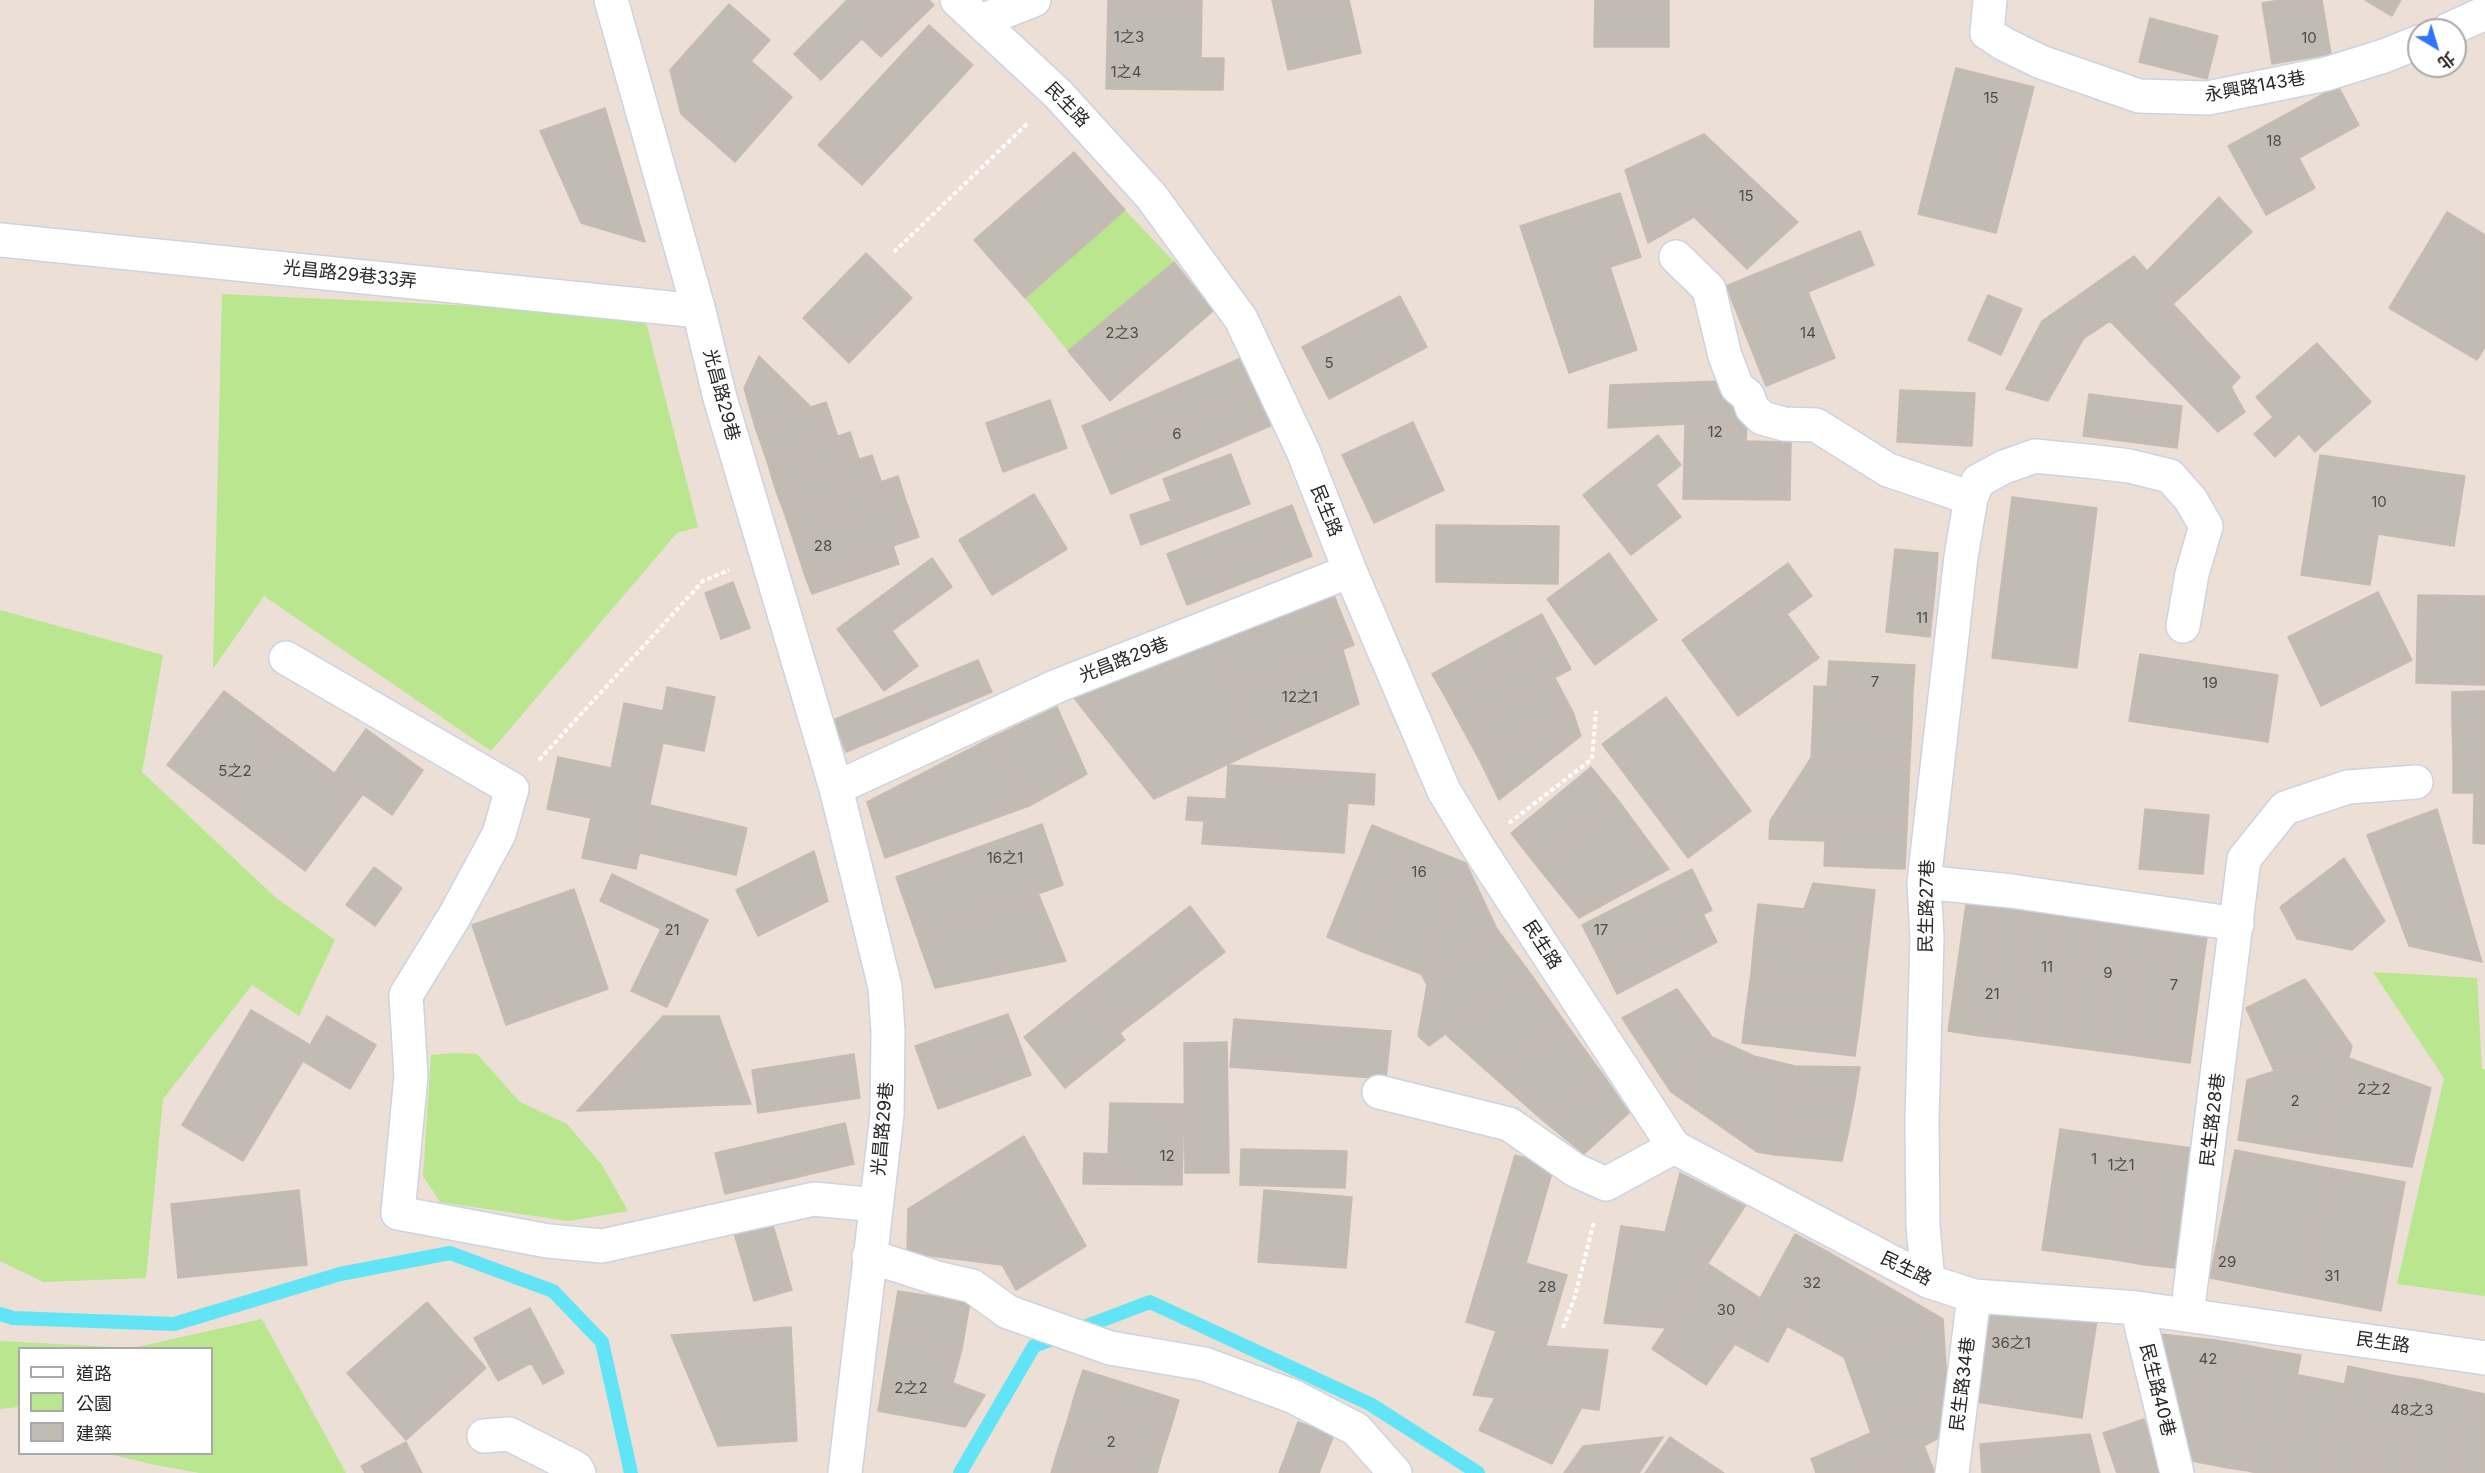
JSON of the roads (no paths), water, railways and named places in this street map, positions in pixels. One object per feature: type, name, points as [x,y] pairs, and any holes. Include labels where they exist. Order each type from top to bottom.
[{"type":"street","name":"光昌路29巷","points":[[611,0],[699,311],[720,398],[836,788],[885,987],[888,1031],[887,1114],[845,1473]]},
{"type":"street","name":"民生路","points":[[969,11],[1034,0]]},
{"type":"street","name":"永興路143巷","points":[[1990,0],[1987,33],[2004,44],[2041,62],[2139,96],[2208,98],[2326,74],[2407,47]]},
{"type":"street","name":"民生路","points":[[969,11],[1058,94],[1151,196],[1241,319],[1303,451],[1350,571],[1444,791],[1478,847],[1674,1147],[1928,1281],[1974,1296],[2137,1308],[2485,1358]]},
{"type":"street","points":[[2467,21],[2485,13]]},
{"type":"street","name":"光昌路29巷33弄","points":[[0,240],[699,311]]},
{"type":"street","points":[[1676,257],[1709,289],[1725,356],[1737,387],[1748,396],[1752,408],[1762,418],[1784,424],[1816,424],[1887,470],[1971,498]]},
{"type":"street","name":"民生路27巷","points":[[1928,1281],[1923,1226],[1922,1120],[1927,938],[1924,882],[1960,557],[1971,498],[1978,481],[2004,467],[2035,456],[2129,466],[2170,476],[2191,501],[2206,526],[2192,574],[2183,626]]},
{"type":"street","name":"光昌路29巷","points":[[836,788],[1057,686],[1350,571]]},
{"type":"street","points":[[286,658],[512,789],[499,834],[454,917],[406,995],[411,1076],[398,1213],[548,1241],[602,1246],[814,1200],[876,1205]]},
{"type":"street","name":"民生路28巷","points":[[2187,1315],[2244,859],[2285,808],[2348,787],[2416,782]]},
{"type":"street","points":[[1924,882],[2011,891],[2236,924]]},
{"type":"street","points":[[1379,1092],[1509,1124],[1575,1170],[1606,1184],[1674,1147]]},
{"type":"street","points":[[869,1256],[937,1278],[972,1286],[1008,1312],[1110,1348],[1204,1364],[1292,1396],[1356,1429],[1395,1473]]},
{"type":"street","name":"民生路34巷","points":[[1952,1473],[1974,1296]]},
{"type":"street","name":"民生路40巷","points":[[2137,1308],[2177,1473]]},
{"type":"street","points":[[484,1436],[509,1434],[576,1468],[579,1473]]},
{"type":"waterway","points":[[0,1314],[13,1318],[174,1324],[340,1274],[450,1253],[553,1291],[602,1342],[631,1473]]},
{"type":"waterway","points":[[960,1473],[1034,1346],[1150,1302],[1370,1404],[1478,1473]]}]
